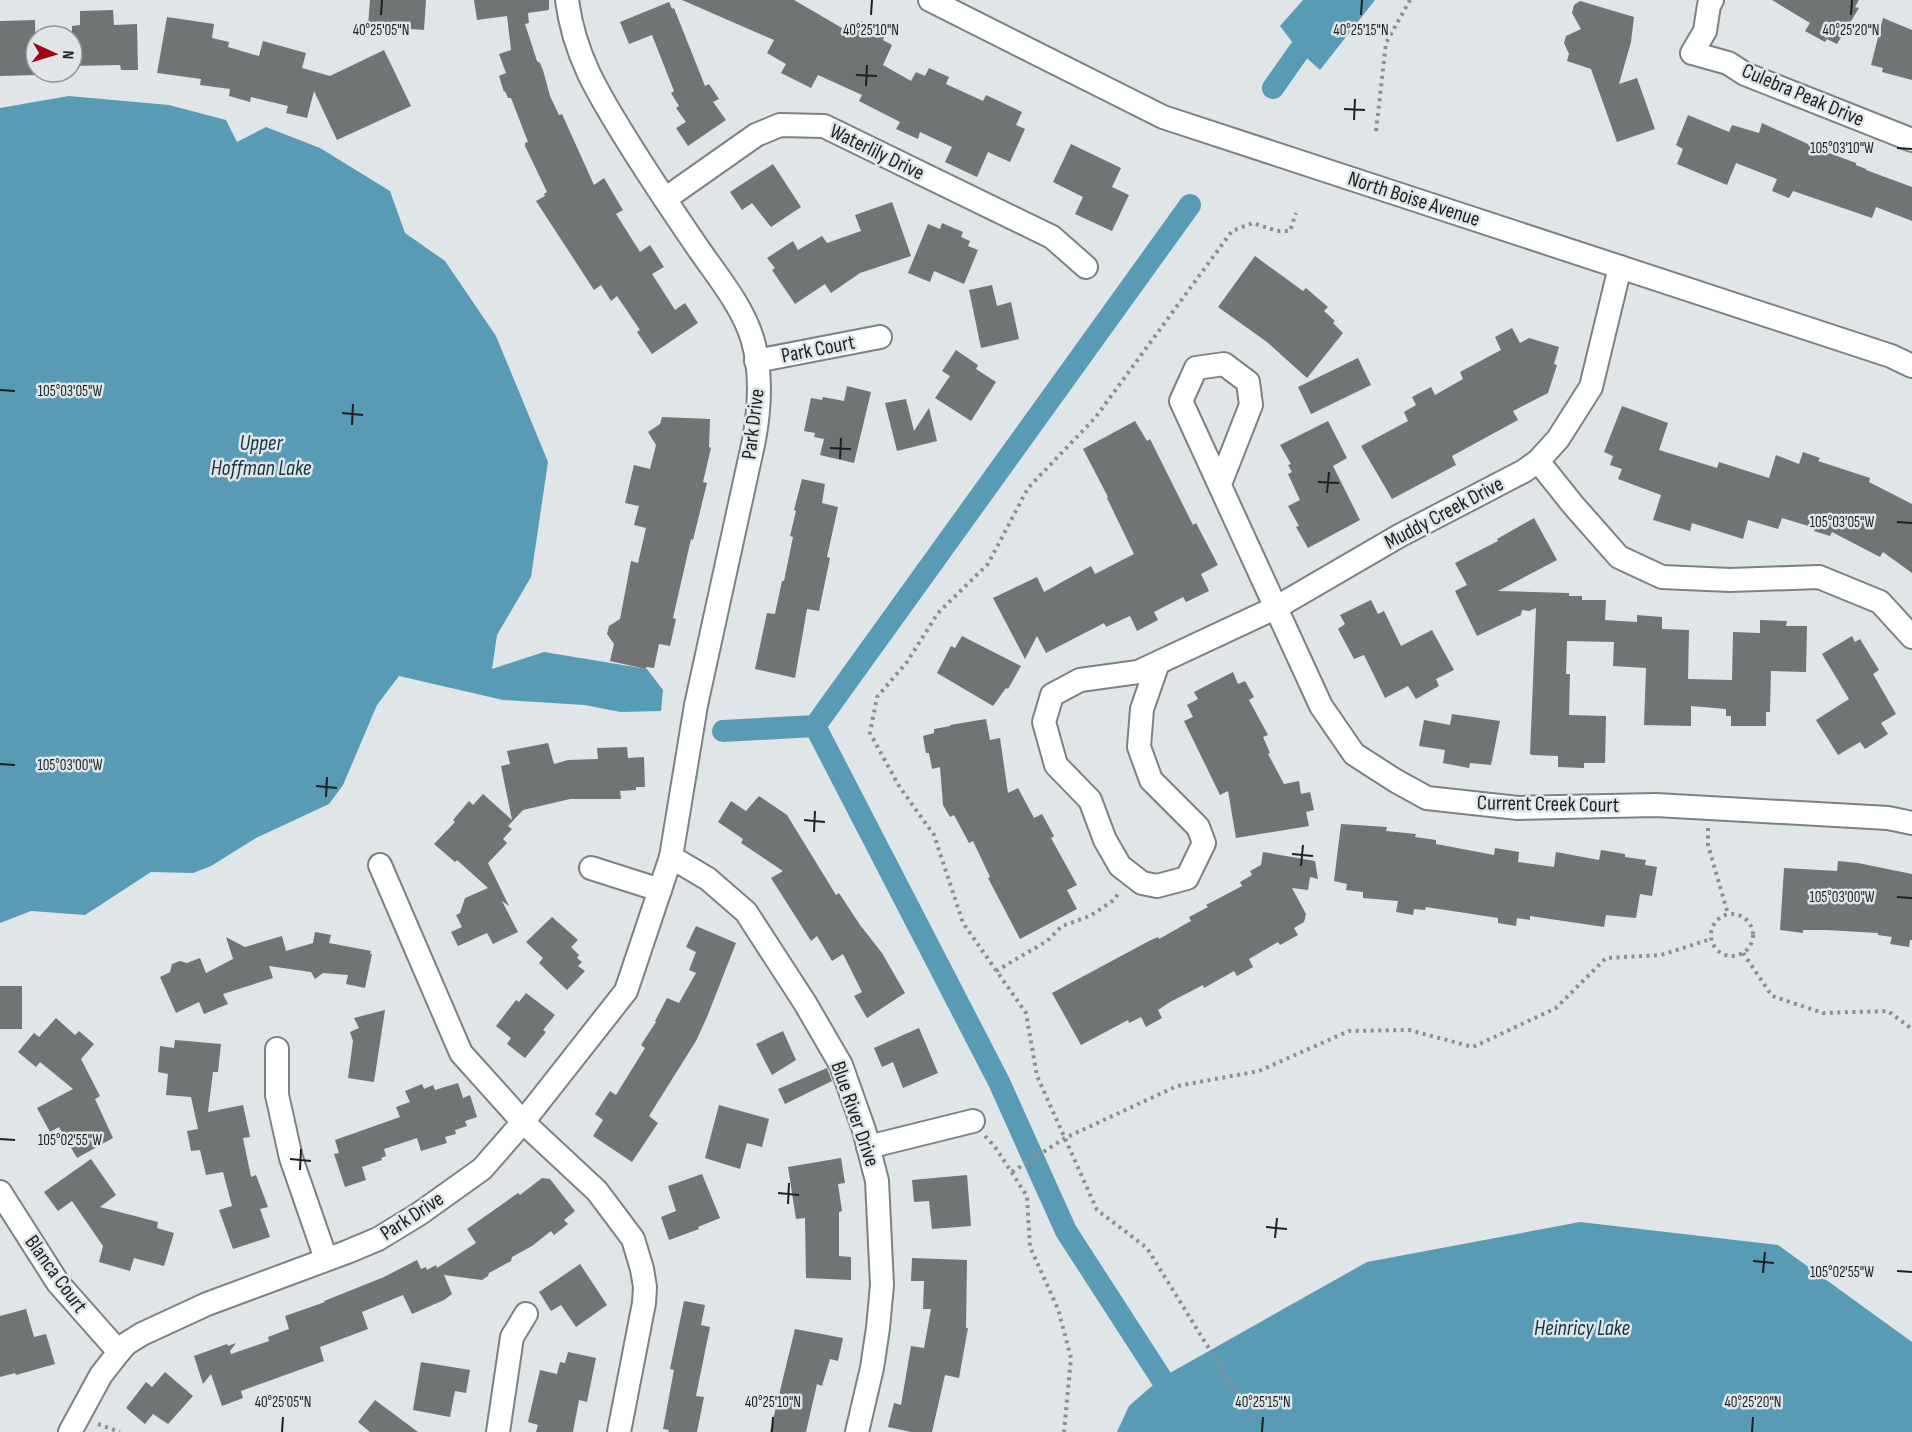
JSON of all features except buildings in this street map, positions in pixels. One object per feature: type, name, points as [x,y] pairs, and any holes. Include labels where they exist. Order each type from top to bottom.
[{"type":"street","name":"Park Drive","points":[[70,1432],[101,1375],[126,1344],[142,1334],[207,1304],[378,1239],[419,1214],[482,1169],[523,1122],[626,991],[671,857],[696,705],[754,440],[760,386],[753,343],[747,325],[719,278],[598,94],[579,54],[570,25],[567,0]]},
{"type":"street","name":"North Boise Avenue","points":[[930,0],[1163,117],[1891,356],[1912,366]]},
{"type":"street","name":"Culebra Peak Drive","points":[[1712,0],[1709,5],[1705,31],[1692,53],[1728,63],[1745,74],[1912,140]]},
{"type":"street","name":"Waterlily Drive","points":[[665,199],[756,135],[780,125],[824,126],[1052,237],[1086,267]]},
{"type":"street","name":"Muddy Creek Drive","points":[[1158,663],[1142,709],[1139,747],[1151,780],[1198,827],[1204,843],[1187,878],[1157,886],[1142,883],[1120,866],[1105,840],[1090,800],[1056,765],[1044,722],[1052,695],[1080,680],[1138,672],[1277,607],[1400,536],[1524,471],[1538,461],[1558,439],[1591,387],[1620,267]]},
{"type":"street","name":"Park Court","points":[[756,362],[880,337]]},
{"type":"street","name":"Current Creek Court","points":[[1220,484],[1251,405],[1248,382],[1224,364],[1196,369],[1181,401],[1321,706],[1354,754],[1427,798],[1518,808],[1656,805],[1888,818],[1912,823]]},
{"type":"street","points":[[1538,461],[1619,557],[1662,577],[1730,580],[1819,577],[1880,602],[1912,637]]},
{"type":"street","name":"Blue River Drive","points":[[671,857],[708,879],[746,912],[805,1003],[841,1065],[868,1147],[877,1181],[882,1285],[872,1368],[856,1432]]},
{"type":"street","points":[[380,865],[461,1053],[523,1122],[597,1191],[633,1239],[645,1287],[644,1303],[618,1432]]},
{"type":"street","points":[[591,868],[660,890]]},
{"type":"street","points":[[277,1049],[277,1095],[291,1158],[326,1260]]},
{"type":"street","points":[[868,1147],[973,1121]]},
{"type":"street","name":"Blanca Court","points":[[0,1192],[58,1283],[119,1352]]},
{"type":"street","points":[[498,1432],[512,1337],[526,1314]]},
{"type":"path","points":[[1376,131],[1386,42],[1410,0]]},
{"type":"path","points":[[1707,808],[1708,845],[1728,914]]},
{"type":"path","points":[[996,971],[1047,941],[1062,926],[1090,916],[1114,900],[1132,875]]},
{"type":"path","points":[[1728,914],[1742,916],[1752,927],[1752,942],[1743,953],[1730,956],[1724,954],[1718,951],[1712,939],[1713,926],[1722,916],[1728,914]]},
{"type":"path","points":[[1012,1172],[1065,1138],[1177,1086],[1259,1071],[1349,1031],[1409,1030],[1473,1047],[1556,1008],[1606,958],[1661,955],[1712,939]]},
{"type":"path","points":[[1743,953],[1772,996],[1824,1013],[1888,1011],[1912,1029]]},
{"type":"path","points":[[973,1121],[995,1148],[1027,1196],[1030,1247],[1058,1309],[1071,1359],[1064,1432]]},
{"type":"path","points":[[1205,1345],[1240,1400]]},
{"type":"water","points":[[1303,0],[1375,0],[1320,70],[1299,51],[1280,26]]},
{"type":"water","name":"Upper Hoffman Lake","points":[[69,96],[169,105],[226,120],[237,142],[266,127],[320,148],[390,191],[405,233],[445,261],[496,336],[548,462],[531,577],[497,635],[492,669],[544,652],[647,669],[663,690],[661,711],[621,712],[584,705],[503,700],[399,676],[377,705],[343,785],[329,804],[256,838],[211,866],[193,873],[151,872],[85,915],[31,911],[0,923],[0,108]]},
{"type":"water","name":"Heinricy Lake","points":[[1580,1222],[1778,1245],[1912,1342],[1912,1432],[1117,1432],[1129,1406],[1161,1378],[1367,1262]]},
{"type":"waterway","points":[[1273,88],[1299,51]]},
{"type":"waterway","points":[[815,726],[1190,205]]},
{"type":"waterway","points":[[815,726],[999,1082],[1066,1231],[1161,1378]]},
{"type":"waterway","points":[[723,731],[815,726]]}]
